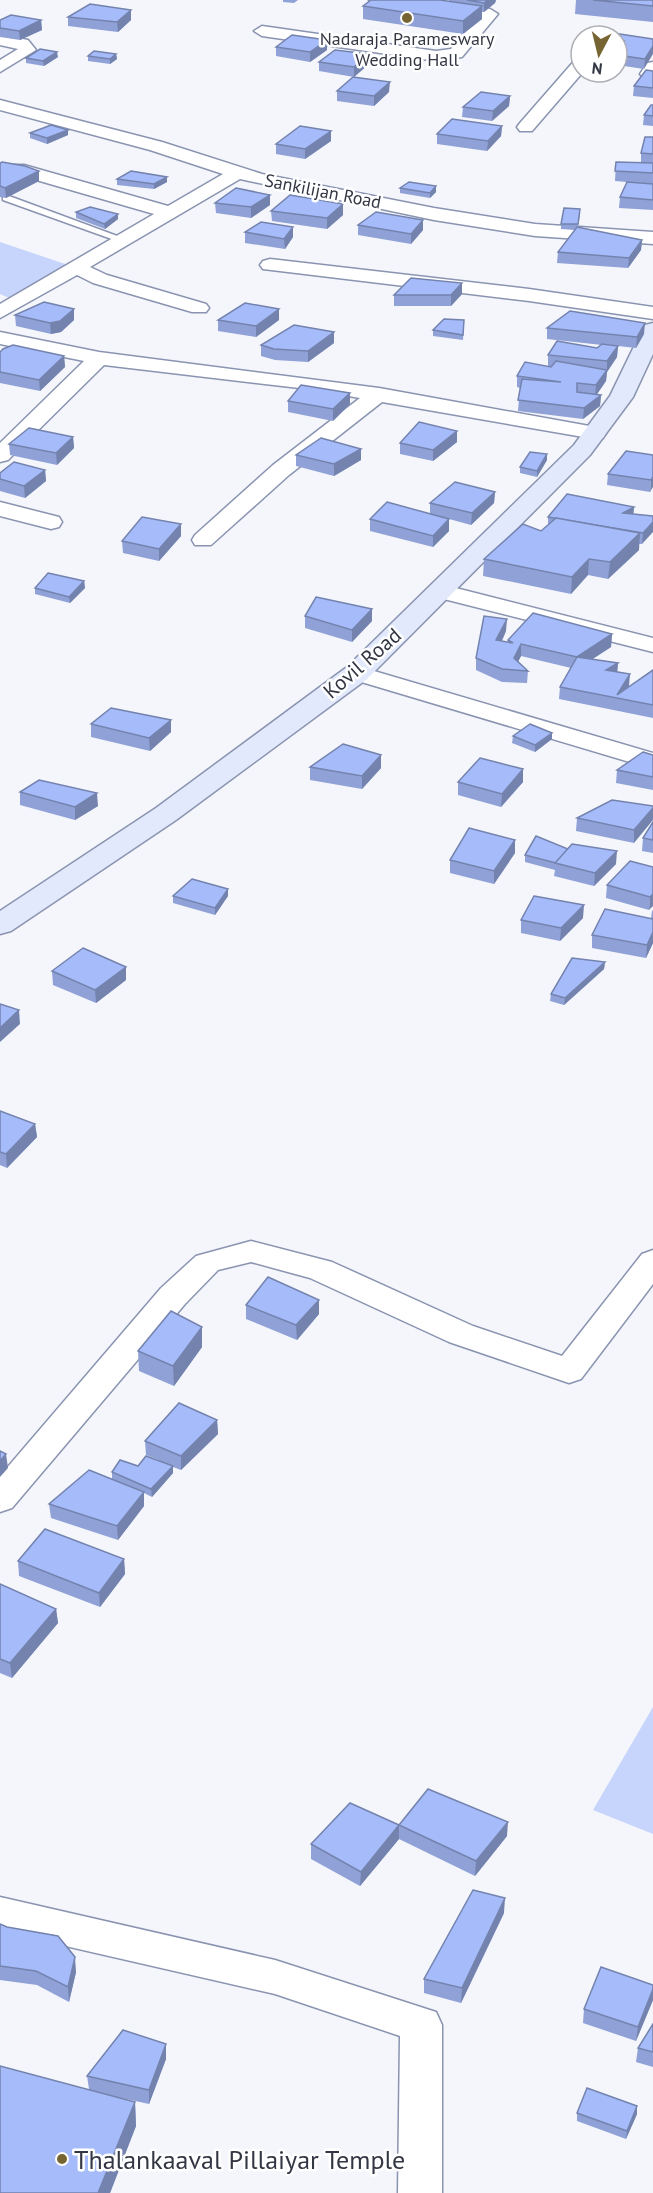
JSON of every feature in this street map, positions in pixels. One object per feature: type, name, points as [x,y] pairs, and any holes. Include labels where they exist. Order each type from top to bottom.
[{"type":"street","points":[[262,31],[436,56],[456,53],[490,15],[377,0]]},
{"type":"street","points":[[0,40],[22,44],[28,50],[0,67]]},
{"type":"street","points":[[653,67],[648,74],[653,78]]},
{"type":"street","points":[[526,127],[569,78]]},
{"type":"street","name":"Sankilijan Road","points":[[0,105],[156,146],[237,173],[434,214],[563,233],[653,238]]},
{"type":"street","points":[[18,169],[169,212]]},
{"type":"street","points":[[0,312],[237,173]]},
{"type":"street","points":[[270,265],[528,295],[653,313]]},
{"type":"street","points":[[77,268],[100,279],[200,308]]},
{"type":"street","name":"Kovil Road","points":[[0,926],[166,814],[357,673],[571,463],[596,433],[621,397],[653,330]]},
{"type":"street","points":[[0,338],[99,358],[380,394],[596,433]]},
{"type":"street","points":[[0,455],[99,358]]},
{"type":"street","points":[[203,540],[281,470],[380,394]]},
{"type":"street","points":[[0,509],[51,522]]},
{"type":"street","points":[[440,591],[653,645]]},
{"type":"street","points":[[357,673],[653,761]]},
{"type":"street","points":[[0,1499],[173,1296],[207,1263],[251,1251],[321,1270],[460,1334],[569,1371],[653,1262]]},
{"type":"street","points":[[0,1914],[275,1977],[421,2025],[420,2193]]},
{"type":"lane","points":[[6,198],[123,240]]},
{"type":"shaded area","points":[[0,242],[77,268],[18,302],[0,294]]},
{"type":"shaded area","points":[[653,1707],[653,1834],[593,1810]]},
{"type":"building","points":[[371,0],[440,0],[482,6],[463,21],[363,6]]},
{"type":"building","points":[[467,0],[488,0],[484,3]]},
{"type":"building","points":[[593,0],[653,0],[653,6]]},
{"type":"building","points":[[90,4],[131,10],[117,22],[68,17]]},
{"type":"building","points":[[11,15],[41,20],[19,31],[0,28],[0,20]]},
{"type":"building","points":[[292,35],[327,40],[310,52],[276,47]]},
{"type":"building","points":[[629,35],[653,39],[653,46],[645,59],[629,57]]},
{"type":"building","points":[[40,49],[57,52],[43,61],[26,58]]},
{"type":"building","points":[[335,50],[369,54],[354,67],[319,62]]},
{"type":"building","points":[[94,51],[116,54],[110,59],[88,56]]},
{"type":"building","points":[[646,70],[653,71],[653,88],[634,86]]},
{"type":"building","points":[[353,77],[390,82],[374,96],[337,91]]},
{"type":"building","points":[[481,92],[510,96],[493,111],[463,107]]},
{"type":"building","points":[[653,105],[653,116],[644,115]]},
{"type":"building","points":[[452,119],[502,126],[488,141],[437,134]]},
{"type":"building","points":[[51,125],[68,130],[47,138],[30,133]]},
{"type":"building","points":[[300,126],[331,131],[305,149],[276,144]]},
{"type":"building","points":[[645,137],[653,137],[653,154],[641,153]]},
{"type":"building","points":[[616,162],[653,163],[653,173],[615,171]]},
{"type":"building","points":[[0,163],[39,171],[5,188],[0,186]]},
{"type":"building","points":[[131,171],[167,177],[154,184],[117,179]]},
{"type":"building","points":[[409,182],[436,186],[430,193],[400,188]]},
{"type":"building","points":[[627,182],[653,184],[653,200],[620,197]]},
{"type":"building","points":[[236,188],[270,195],[251,207],[215,203]]},
{"type":"building","points":[[290,195],[343,204],[327,218],[271,211]]},
{"type":"building","points":[[90,207],[118,214],[104,224],[76,212]]},
{"type":"building","points":[[564,208],[580,209],[578,224],[561,224]]},
{"type":"building","points":[[376,212],[423,220],[411,234],[358,225]]},
{"type":"building","points":[[261,222],[293,227],[284,239],[245,232]]},
{"type":"building","points":[[577,227],[642,240],[629,258],[558,252]]},
{"type":"building","points":[[411,278],[462,283],[451,295],[394,295]]},
{"type":"building","points":[[44,302],[74,309],[60,321],[50,323],[15,315]]},
{"type":"building","points":[[245,303],[279,309],[256,326],[218,320]]},
{"type":"building","points":[[570,311],[645,323],[637,337],[547,328]]},
{"type":"building","points":[[444,319],[464,320],[463,335],[433,330]]},
{"type":"building","points":[[294,325],[334,332],[308,351],[274,349],[261,345]]},
{"type":"building","points":[[557,341],[597,348],[602,344],[618,346],[607,361],[548,355]]},
{"type":"building","points":[[13,345],[64,356],[39,380],[0,372],[0,352]]},
{"type":"building","points":[[556,361],[607,370],[596,385],[577,383],[577,392],[601,395],[584,408],[518,400],[522,379],[561,382],[517,376],[525,362],[551,367]]},
{"type":"building","points":[[301,385],[350,393],[333,409],[288,401]]},
{"type":"building","points":[[419,422],[457,431],[433,450],[400,443]]},
{"type":"building","points":[[29,428],[73,437],[56,453],[9,444]]},
{"type":"building","points":[[321,438],[361,449],[334,464],[296,455]]},
{"type":"building","points":[[626,451],[653,455],[651,480],[608,474]]},
{"type":"building","points":[[530,452],[547,454],[537,471],[520,467]]},
{"type":"building","points":[[14,462],[45,470],[24,486],[0,479],[0,473]]},
{"type":"building","points":[[455,482],[495,492],[472,513],[430,503]]},
{"type":"building","points":[[567,494],[634,507],[623,513],[653,516],[653,522],[643,533],[548,517]]},
{"type":"building","points":[[387,502],[449,519],[433,536],[370,519]]},
{"type":"building","points":[[142,517],[181,524],[159,549],[122,541]]},
{"type":"building","points":[[556,518],[640,533],[610,562],[589,559],[572,577],[484,559],[523,524],[541,531]]},
{"type":"building","points":[[48,573],[84,581],[69,597],[35,588]]},
{"type":"building","points":[[316,597],[372,609],[352,630],[305,616]]},
{"type":"building","points":[[533,613],[612,634],[577,657],[521,644],[514,658],[528,671],[502,669],[476,658],[484,616],[507,619],[496,640],[513,643],[508,640]]},
{"type":"building","points":[[577,657],[618,663],[606,670],[630,674],[617,695],[653,670],[653,705],[560,687]]},
{"type":"building","points":[[111,708],[171,720],[149,738],[91,724]]},
{"type":"building","points":[[530,724],[552,733],[535,745],[513,736]]},
{"type":"building","points":[[343,744],[381,755],[362,776],[310,767]]},
{"type":"building","points":[[643,752],[653,755],[653,777],[617,770]]},
{"type":"building","points":[[480,758],[523,769],[502,794],[458,782]]},
{"type":"building","points":[[39,780],[97,793],[75,807],[20,792]]},
{"type":"building","points":[[612,800],[653,806],[653,808],[634,830],[577,818]]},
{"type":"building","points":[[653,822],[653,840],[643,838]]},
{"type":"building","points":[[469,828],[515,840],[494,871],[450,860]]},
{"type":"building","points":[[536,836],[568,849],[556,863],[525,855]]},
{"type":"building","points":[[572,844],[617,851],[595,873],[555,863]]},
{"type":"building","points":[[630,861],[653,867],[653,894],[650,897],[607,885]]},
{"type":"building","points":[[192,879],[228,889],[215,908],[173,896]]},
{"type":"building","points":[[534,896],[584,905],[561,928],[521,920]]},
{"type":"building","points":[[605,909],[653,919],[653,932],[647,945],[592,935]]},
{"type":"building","points":[[83,948],[126,967],[95,990],[52,971]]},
{"type":"building","points":[[572,958],[605,962],[565,998],[551,994]]},
{"type":"building","points":[[0,1004],[19,1010],[0,1028]]},
{"type":"building","points":[[0,1111],[35,1124],[6,1154],[0,1152]]},
{"type":"building","points":[[268,1277],[319,1300],[296,1325],[246,1305]]},
{"type":"building","points":[[171,1311],[202,1327],[173,1366],[138,1351]]},
{"type":"building","points":[[179,1403],[217,1420],[181,1456],[145,1441]]},
{"type":"building","points":[[0,1451],[6,1454],[0,1461]]},
{"type":"building","points":[[146,1456],[173,1466],[151,1489],[112,1472],[120,1460],[138,1466]]},
{"type":"building","points":[[89,1470],[144,1492],[117,1526],[49,1504]]},
{"type":"building","points":[[45,1529],[124,1559],[99,1593],[18,1561]]},
{"type":"building","points":[[0,1584],[56,1609],[10,1663],[0,1659]]},
{"type":"building","points":[[428,1789],[508,1822],[476,1861],[399,1825]]},
{"type":"building","points":[[350,1803],[399,1825],[361,1872],[311,1844]]},
{"type":"building","points":[[473,1890],[505,1898],[462,1988],[424,1979]]},
{"type":"building","points":[[0,1924],[58,1936],[75,1957],[68,1987],[36,1971],[0,1966]]},
{"type":"building","points":[[601,1967],[653,1985],[638,2027],[584,2009]]},
{"type":"building","points":[[653,2024],[653,2052],[638,2048]]},
{"type":"building","points":[[123,2030],[166,2044],[149,2090],[87,2076]]},
{"type":"building","name":"Thalankaaval Pillaiyar Temple","points":[[0,2066],[135,2102],[98,2193],[0,2193]]},
{"type":"building","points":[[587,2088],[637,2106],[627,2131],[577,2113]]},
{"type":"place","name":"Nadaraja Parameswary Wedding Hall","points":[[407,18]]},
{"type":"place","name":"Thalankaaval Pillaiyar Temple","points":[[62,2159]]}]
